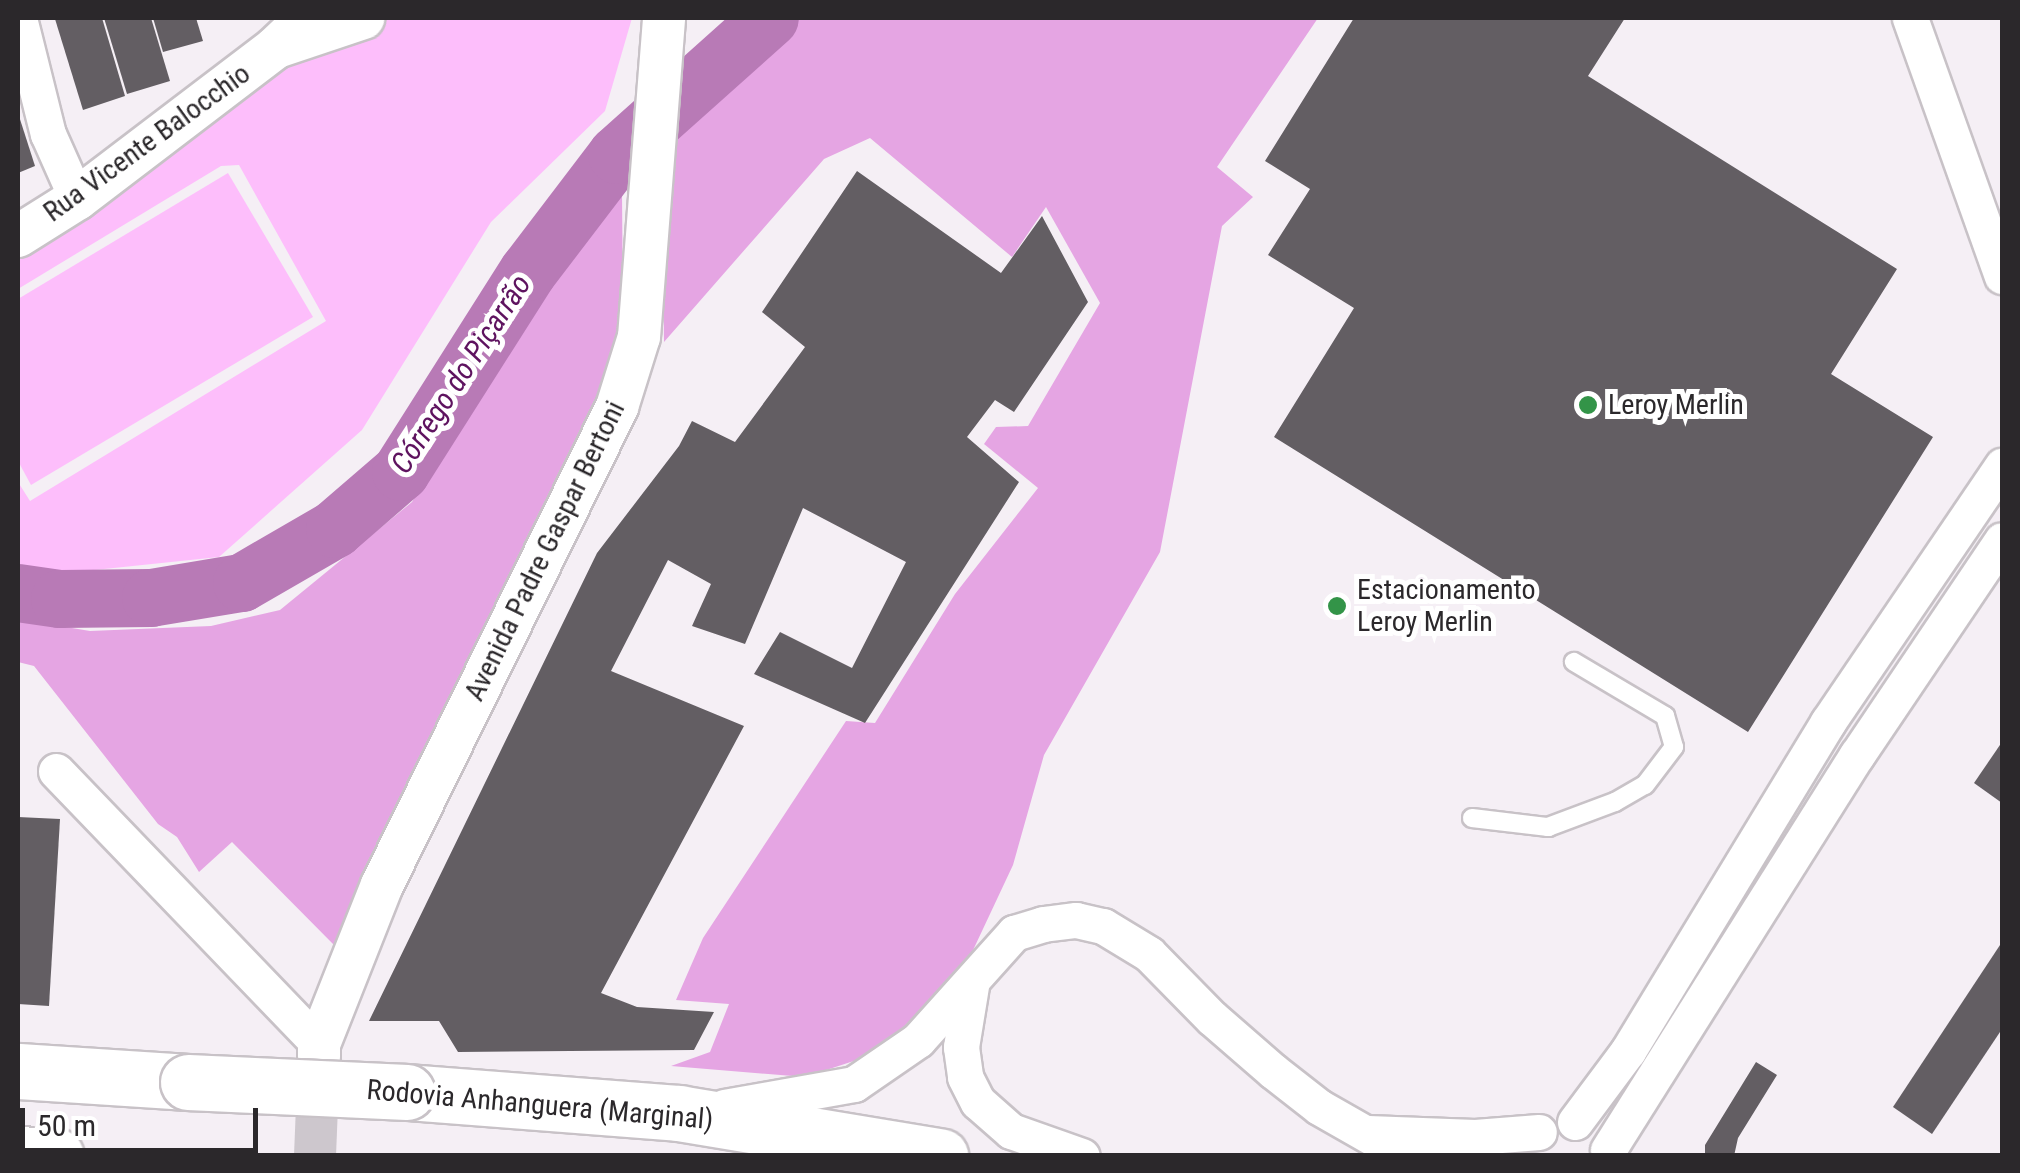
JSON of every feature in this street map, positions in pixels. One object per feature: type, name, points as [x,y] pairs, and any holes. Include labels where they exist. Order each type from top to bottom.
[{"type":"highway","name":"Rodovia Anhanguera (Marginal)","points":[[18,1071],[407,1092],[679,1113],[940,1156]]},
{"type":"highway","points":[[18,1154],[56,1156]]},
{"type":"street","points":[[19,18],[48,134],[77,199]]},
{"type":"street","points":[[275,48],[306,18]]},
{"type":"street","points":[[275,48],[364,18]]},
{"type":"street","name":"Avenida Padre Gaspar Bertoni","points":[[319,1050],[382,885],[617,408],[639,337],[664,18]]},
{"type":"street","points":[[1910,18],[2002,276]]},
{"type":"street","name":"Rua Vicente Balocchio","points":[[18,236],[77,199],[275,48]]},
{"type":"street","points":[[1575,1122],[1628,1051],[1828,722],[2002,466]]},
{"type":"street","points":[[1609,1153],[1858,755],[2002,540]]},
{"type":"street","points":[[56,772],[319,1050]]},
{"type":"street","points":[[679,1113],[813,1094],[854,1084],[918,1040],[1014,933],[1076,920],[1103,926],[1149,954],[1212,1018],[1272,1070],[1319,1106],[1405,1156]]},
{"type":"street","points":[[972,984],[961,1047],[965,1078],[978,1102],[1012,1131],[1082,1156]]},
{"type":"street","points":[[1367,1133],[1475,1137],[1531,1144],[1550,1124],[1575,1122],[1601,1137],[1609,1153]]},
{"type":"lane","points":[[1472,818],[1548,828],[1615,802],[1645,785],[1674,747],[1666,716],[1574,662]]},
{"type":"shaded area","points":[[347,18],[632,18],[605,111],[491,222],[362,430],[219,557],[18,578],[18,482],[30,501],[326,321],[239,165],[221,166],[18,289],[18,253]]},
{"type":"shaded area","points":[[797,18],[1318,18],[1217,167],[1253,197],[1222,226],[1160,552],[1044,755],[1013,865],[967,963],[878,1053],[805,1077],[671,1066],[710,1052],[729,1004],[676,1000],[703,938],[846,721],[875,723],[955,594],[1038,488],[984,444],[996,427],[1028,426],[1100,303],[1046,207],[1012,257],[870,138],[824,159],[664,342],[663,245],[671,128]]},
{"type":"shaded area","points":[[228,173],[313,317],[31,485],[18,461],[18,299]]},
{"type":"shaded area","points":[[622,193],[623,309],[602,394],[334,945],[232,842],[199,872],[177,837],[158,824],[34,666],[18,662],[18,619],[90,631],[211,626],[280,610],[412,502],[535,295]]},
{"type":"building","points":[[102,18],[125,96],[83,110],[55,19]]},
{"type":"building","points":[[104,18],[151,18],[170,81],[127,94]]},
{"type":"building","points":[[153,18],[196,18],[203,41],[163,52]]},
{"type":"building","name":"Leroy Merlin","points":[[1354,18],[1625,18],[1588,76],[1897,269],[1831,374],[1933,437],[1748,732],[1274,437],[1354,308],[1268,255],[1310,189],[1265,161]]},
{"type":"building","points":[[18,113],[35,166],[18,173]]},
{"type":"building","points":[[857,171],[1001,273],[1042,216],[1088,302],[1014,412],[995,400],[967,437],[1019,482],[865,723],[754,674],[780,632],[852,668],[906,562],[803,508],[745,644],[692,626],[711,584],[668,560],[611,671],[744,726],[601,993],[637,1007],[714,1012],[694,1050],[458,1052],[439,1021],[369,1021],[597,553],[679,446],[692,421],[735,442],[805,347],[762,312]]},
{"type":"building","points":[[2002,742],[2002,803],[1974,783]]},
{"type":"building","points":[[18,817],[60,819],[49,1006],[18,1004]]},
{"type":"building","points":[[2002,942],[2002,1029],[1932,1134],[1893,1107]]},
{"type":"building","points":[[1756,1062],[1777,1075],[1738,1138],[1734,1156],[1705,1156],[1705,1145]]},
{"type":"waterway","name":"Córrego do Piçarrão","points":[[18,593],[60,599],[151,598],[242,583],[335,529],[401,472],[528,272],[617,155],[770,18]]},
{"type":"tunnel","points":[[315,1156],[319,1057]]},
{"type":"place","name":"Leroy Merlin","points":[[1588,405]]},
{"type":"place","name":"Estacionamento Leroy Merlin","points":[[1337,606]]}]
